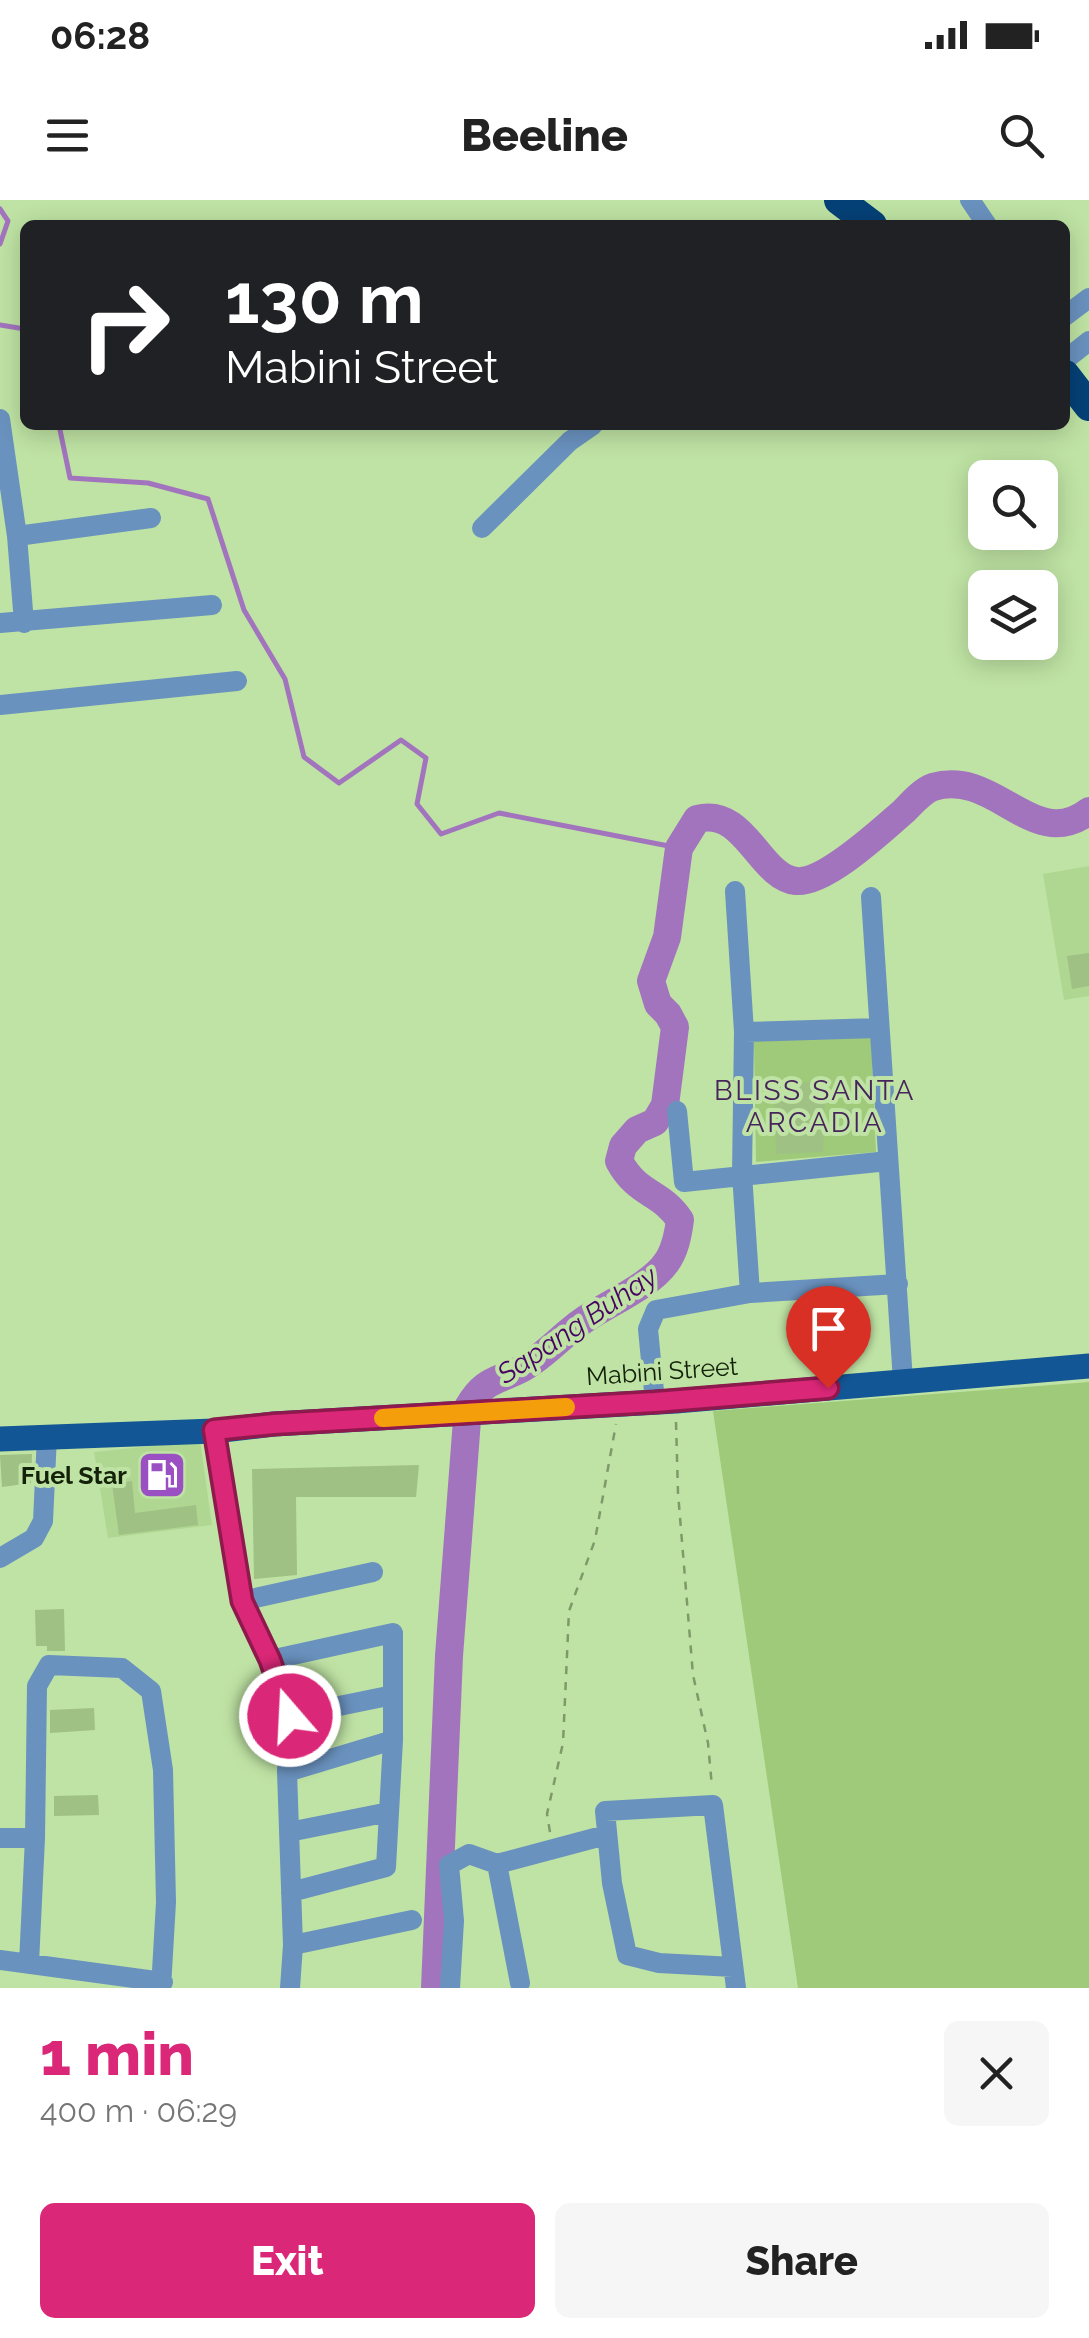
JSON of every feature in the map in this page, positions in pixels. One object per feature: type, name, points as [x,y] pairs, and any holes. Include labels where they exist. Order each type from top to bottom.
[{"type":"highway","points":[[840,200],[866,220]]},
{"type":"highway","points":[[1070,381],[1089,406]]},
{"type":"main road","name":"Mabini Street","points":[[0,1439],[214,1430],[655,1402],[1089,1366]]},
{"type":"street","points":[[0,419],[17,536],[24,622]]},
{"type":"street","points":[[482,528],[586,430]]},
{"type":"street","points":[[17,536],[151,518]]},
{"type":"street","points":[[0,623],[212,604]]},
{"type":"street","points":[[0,705],[236,681]]},
{"type":"street","points":[[735,891],[744,1032],[742,1174],[750,1294]]},
{"type":"street","points":[[871,897],[903,1381]]},
{"type":"street","points":[[744,1032],[878,1028]]},
{"type":"street","points":[[677,1111],[684,1182],[888,1161]]},
{"type":"street","points":[[655,1402],[648,1329],[656,1310],[750,1294],[898,1284]]},
{"type":"street","points":[[214,1430],[242,1601],[270,1660],[290,1716],[290,1988]]},
{"type":"street","points":[[0,1558],[34,1538],[42,1521],[47,1436]]},
{"type":"street","points":[[0,1540],[34,1538]]},
{"type":"street","points":[[242,1601],[373,1572]]},
{"type":"street","points":[[270,1660],[393,1632],[386,1867],[290,1892]]},
{"type":"street","points":[[0,1960],[162,1985],[166,1902],[163,1770],[151,1692],[122,1668],[49,1665],[37,1686],[29,1963]]},
{"type":"street","points":[[290,1716],[393,1695]]},
{"type":"street","points":[[287,1772],[392,1740]]},
{"type":"street","points":[[713,1805],[734,1977],[627,1955],[606,1835],[604,1811],[713,1805]]},
{"type":"street","points":[[289,1832],[389,1812]]},
{"type":"street","points":[[450,1988],[454,1921],[450,1865],[469,1854],[497,1864],[606,1835]]},
{"type":"street","points":[[0,1838],[35,1838]]},
{"type":"street","points":[[497,1864],[520,1983]]},
{"type":"street","points":[[293,1944],[412,1920]]},
{"type":"path","points":[[553,1848],[547,1814],[563,1742],[569,1611],[595,1540],[616,1424]]},
{"type":"path","points":[[676,1424],[693,1675],[708,1743],[713,1805]]},
{"type":"shaded area","points":[[1089,866],[1089,996],[1064,1000],[1043,874]]},
{"type":"shaded area","points":[[871,1036],[876,1152],[756,1162],[754,1041]]},
{"type":"shaded area","points":[[1089,1382],[1089,1988],[798,1988],[713,1411]]},
{"type":"shaded area","points":[[200,1441],[212,1525],[108,1538],[94,1452]]},
{"type":"building","points":[[1089,953],[1089,986],[1072,989],[1067,956]]},
{"type":"building","points":[[825,1082],[823,1152],[776,1154],[774,1083]]},
{"type":"building","points":[[860,1108],[861,1130],[846,1131],[845,1109]]},
{"type":"building","points":[[32,1454],[31,1483],[2,1487],[0,1455]]},
{"type":"building","points":[[419,1465],[416,1497],[296,1497],[297,1575],[254,1579],[252,1469]]},
{"type":"building","points":[[132,1481],[135,1513],[196,1505],[198,1525],[119,1535],[112,1484]]},
{"type":"building","points":[[64,1609],[65,1651],[47,1651],[47,1646],[36,1646],[35,1610]]},
{"type":"building","points":[[94,1708],[95,1730],[50,1733],[50,1710]]},
{"type":"building","points":[[98,1795],[99,1815],[54,1816],[54,1796]]},
{"type":"waterway","points":[[0,209],[8,221],[0,244]]},
{"type":"waterway","points":[[0,325],[20,328]]},
{"type":"waterway","points":[[60,430],[70,478],[148,483],[208,499],[244,610],[285,679],[304,757],[339,783],[401,740],[426,758],[417,804],[441,834],[499,813],[679,848]]},
{"type":"waterway","name":"Sapang Buhay","points":[[435,1988],[449,1656],[468,1407],[486,1386],[531,1363],[584,1320],[650,1279],[674,1248],[680,1220],[665,1203],[634,1181],[619,1161],[623,1146],[637,1130],[655,1122],[665,1105],[675,1027],[658,1004],[651,981],[667,937],[679,848],[697,819],[714,818],[740,832],[783,877],[808,880],[853,854],[933,787],[955,784],[976,789],[1050,823],[1069,822],[1089,811]]},
{"type":"slow traffic","points":[[383,1418],[566,1407]]},
{"type":"place","name":"Fuel Star","points":[[162,1475]]},
{"type":"district","name":"BLISS SANTA ARCADIA","points":[[815,1106]]},
{"type":"route","points":[[290,1716],[270,1660],[242,1601],[214,1430],[828,1388]]}]
